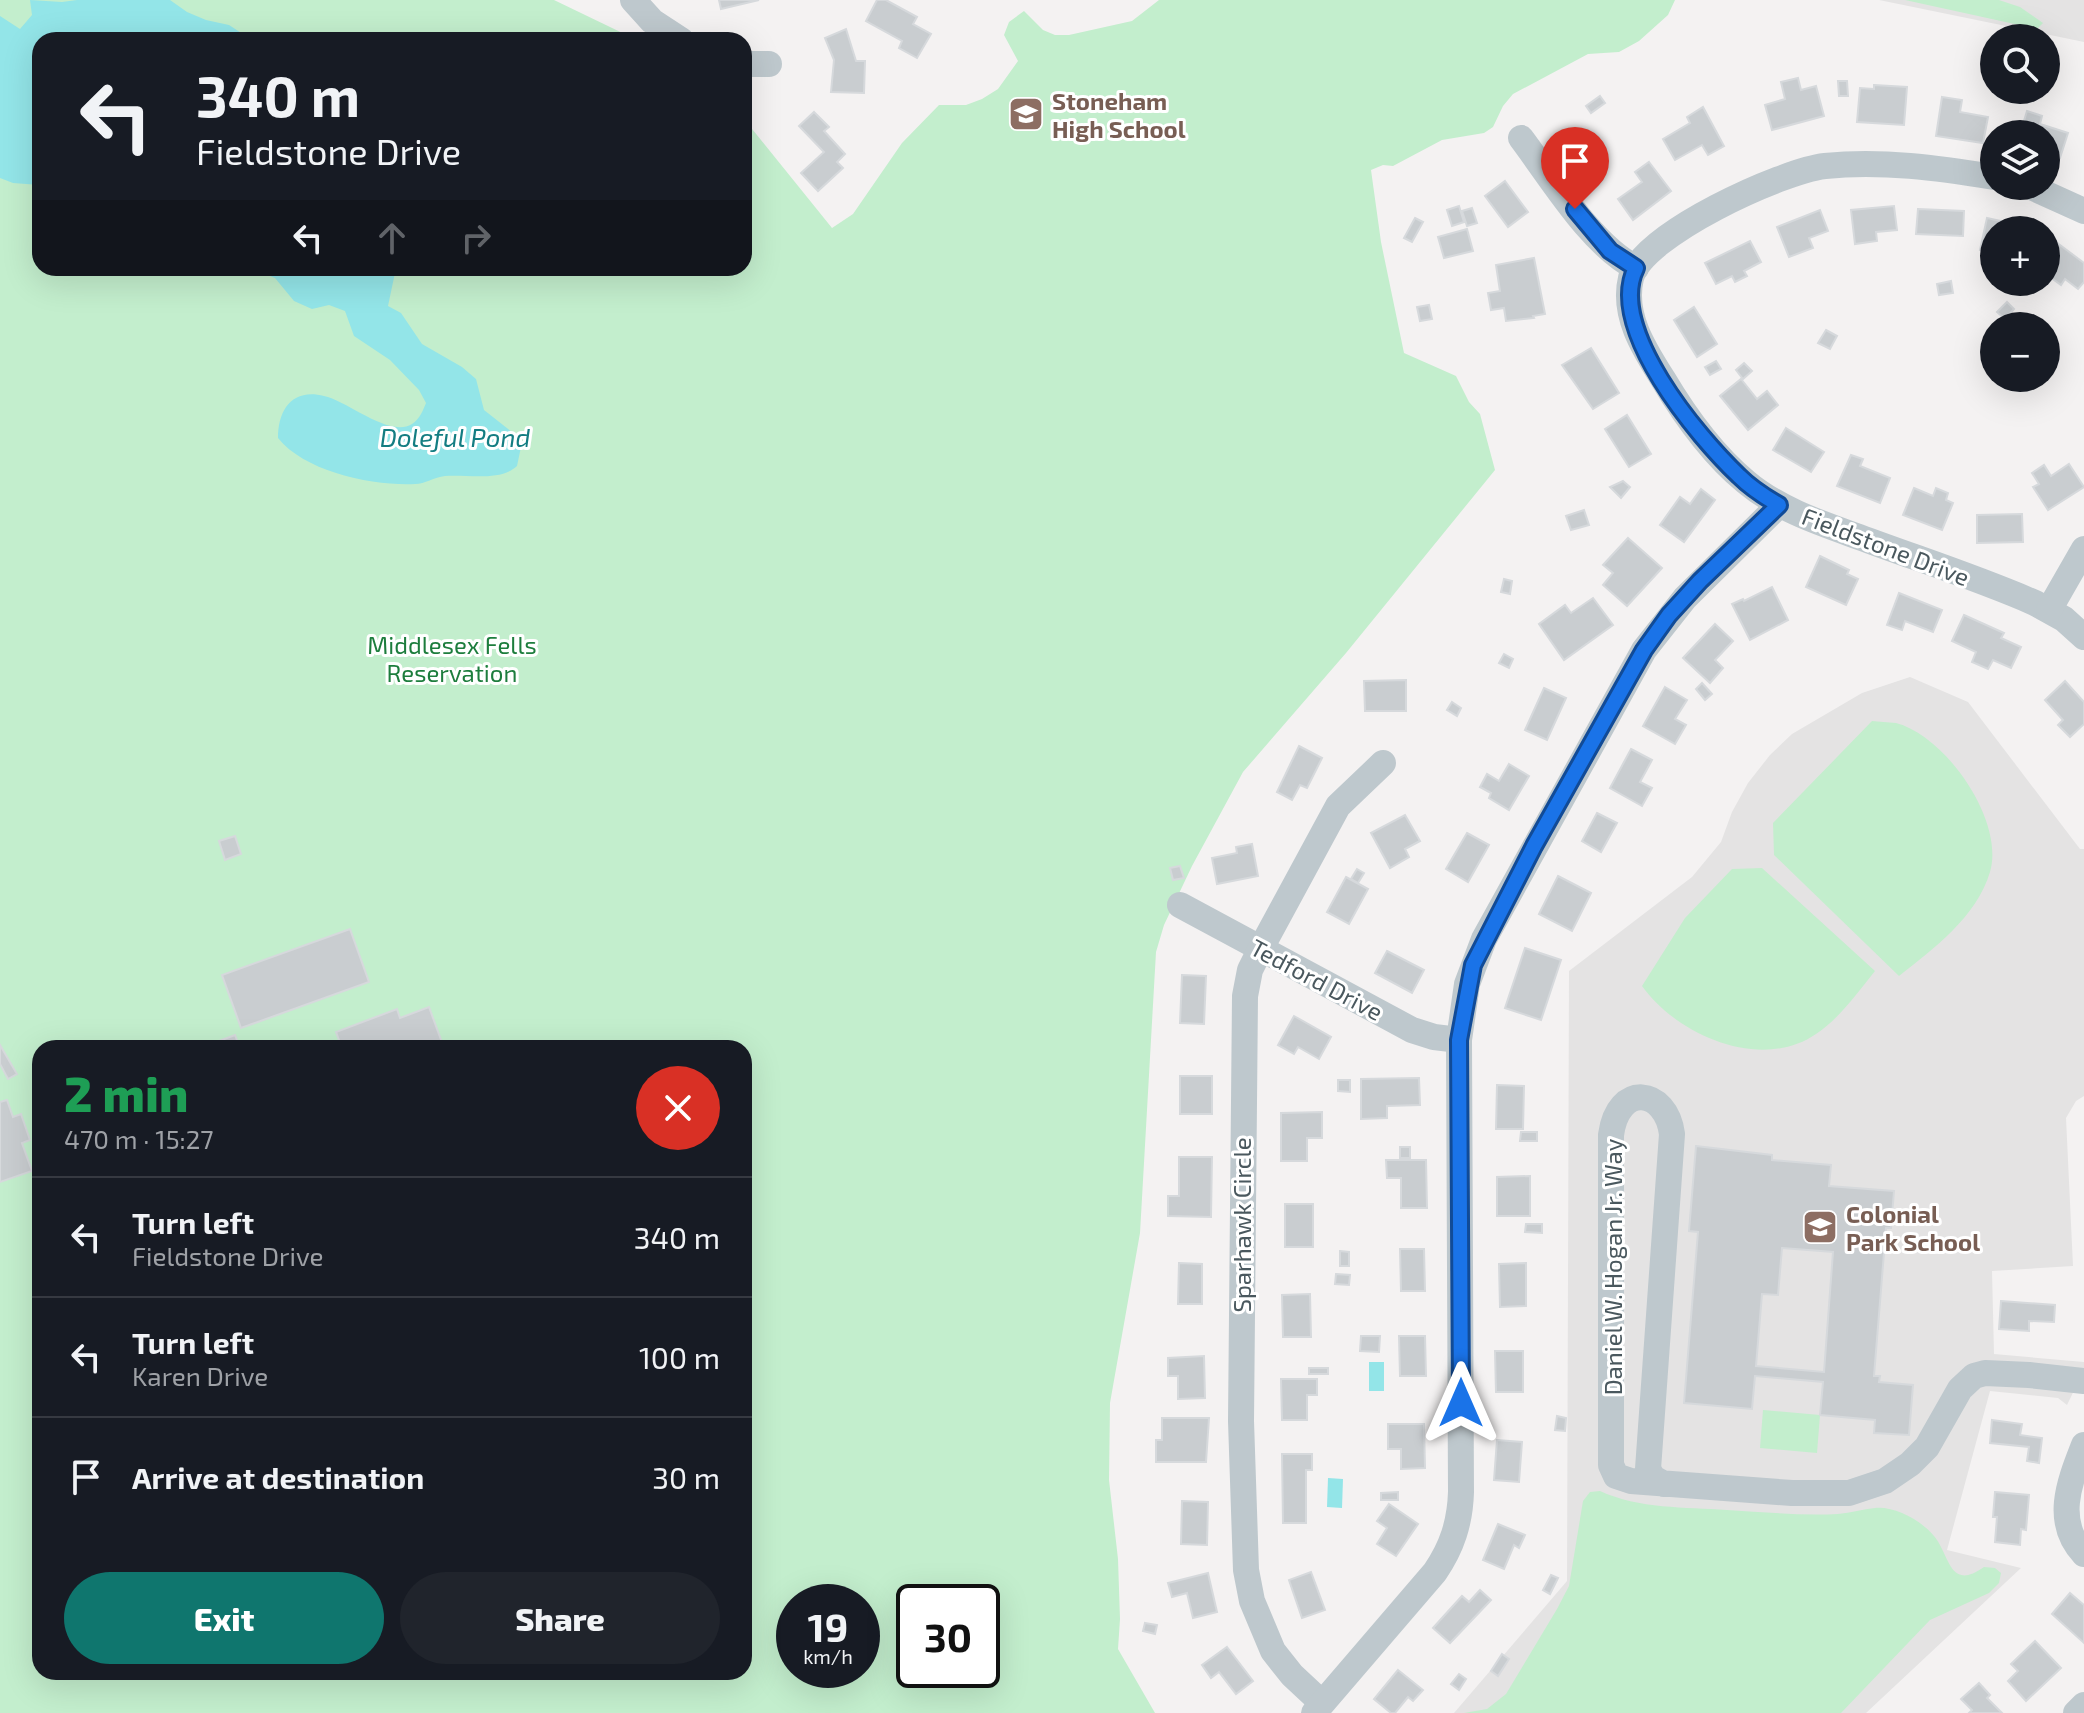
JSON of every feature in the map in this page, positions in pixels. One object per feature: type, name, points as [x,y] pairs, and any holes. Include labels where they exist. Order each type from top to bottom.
[{"type":"street","points":[[633,0],[652,21],[669,32]]},
{"type":"street","points":[[1521,138],[1593,233],[1610,251],[1636,268],[1651,250],[1693,221],[1746,193],[1801,171],[1827,166],[1893,165],[1980,175]]},
{"type":"street","points":[[2060,200],[2084,211]]},
{"type":"street","name":"Fieldstone Drive","points":[[1636,268],[1630,287],[1633,321],[1641,343],[1688,418],[1748,485],[1779,505],[1843,532],[2022,597],[2071,624],[2084,637]]},
{"type":"street","points":[[1318,1708],[1435,1572],[1445,1558],[1457,1528],[1461,1492],[1459,1040],[1467,984],[1484,939],[1644,650],[1669,615],[1700,581],[1779,505]]},
{"type":"street","points":[[2049,610],[2084,549]]},
{"type":"street","name":"Sparhawk Circle","points":[[1318,1708],[1273,1651],[1252,1601],[1245,1556],[1241,1421],[1243,1033],[1246,983],[1260,950],[1338,806],[1383,763]]},
{"type":"street","name":"Tedford Drive","points":[[1180,905],[1412,1030],[1459,1040]]},
{"type":"street","name":"Daniel W. Hogan Jr. Way","points":[[1664,1484],[1653,1478],[1648,1469],[1672,1134],[1671,1124],[1663,1110],[1650,1100],[1638,1098],[1626,1102],[1618,1110],[1611,1135],[1611,1465],[1620,1479],[1664,1484],[1792,1493],[1849,1493],[1885,1481],[1910,1464],[1927,1447],[1960,1389],[1974,1376],[1985,1373],[2084,1381]]},
{"type":"street","points":[[2084,1445],[2069,1483],[2065,1507],[2073,1540],[2084,1554]]},
{"type":"street","points":[[2076,1713],[2084,1705]]},
{"type":"shaded area","points":[[1879,0],[2084,0],[2084,42],[2060,37],[2060,24],[1996,24]]},
{"type":"shaded area","name":"Colonial Park School","points":[[1910,677],[1968,702],[2080,849],[2084,849],[2084,1096],[2076,1101],[2066,1118],[2073,1266],[1992,1271],[1994,1354],[2084,1362],[2084,1370],[2067,1405],[2058,1398],[1990,1391],[1947,1550],[2021,1568],[1866,1713],[1454,1713],[1567,1581],[1569,971],[1692,877],[1721,842],[1732,812],[1748,783],[1792,734],[1862,693]]},
{"type":"green space","name":"Middlesex Fells Reservation","points":[[0,0],[554,0],[620,32],[32,32],[32,276],[752,276],[752,129],[832,228],[853,214],[902,143],[939,105],[966,105],[998,89],[1018,61],[1004,35],[1009,22],[1024,11],[1043,30],[1055,35],[1069,35],[1132,21],[1159,0],[1675,0],[1668,15],[1639,41],[1619,52],[1588,54],[1513,94],[1493,127],[1484,133],[1442,140],[1393,166],[1383,165],[1371,170],[1381,242],[1404,353],[1456,376],[1469,402],[1480,414],[1495,470],[1346,653],[1243,772],[1164,925],[1156,952],[1140,1233],[1110,1403],[1109,1480],[1118,1559],[1118,1649],[1155,1713],[0,1713]]},
{"type":"green space","points":[[1905,0],[1999,0],[2020,7],[2043,23],[2014,24]]},
{"type":"green space","points":[[1872,721],[1896,723],[1915,731],[1952,762],[1980,806],[1989,829],[1992,851],[1990,872],[1975,904],[1952,931],[1899,976],[1774,855],[1773,823]]},
{"type":"green space","points":[[1762,868],[1875,971],[1825,1028],[1794,1045],[1771,1049],[1722,1043],[1698,1033],[1676,1020],[1642,986],[1685,918],[1732,869]]},
{"type":"green space","points":[[1763,1410],[1820,1415],[1817,1453],[1760,1448]]},
{"type":"green space","points":[[1600,1491],[1630,1501],[1679,1507],[1810,1514],[1891,1509],[1929,1530],[1957,1573],[1972,1574],[1984,1567],[1995,1568],[2001,1573],[1999,1583],[1989,1593],[1930,1620],[1841,1713],[1464,1713],[1487,1709],[1506,1694],[1569,1586],[1583,1501],[1590,1492]]},
{"type":"water","points":[[30,0],[170,0],[187,12],[229,25],[240,32],[32,32],[32,184],[13,183],[0,178],[0,16],[20,29],[32,15]]},
{"type":"water","name":"Doleful Pond","points":[[270,276],[394,276],[388,306],[401,313],[422,344],[462,367],[476,379],[484,410],[517,436],[521,447],[517,466],[492,476],[445,476],[419,484],[398,484],[341,474],[305,460],[290,450],[278,438],[281,418],[289,404],[303,395],[334,399],[380,423],[403,427],[417,420],[426,403],[419,390],[390,360],[354,336],[345,311],[329,305],[312,309],[294,301]]},
{"type":"water","points":[[1369,1362],[1384,1362],[1384,1391],[1369,1391]]},
{"type":"water","points":[[1328,1478],[1343,1479],[1342,1508],[1327,1507]]},
{"type":"building","points":[[719,0],[759,0],[721,9]]},
{"type":"building","points":[[877,0],[886,0],[917,17],[913,24],[931,34],[917,58],[899,48],[902,41],[866,21]]},
{"type":"building","points":[[846,29],[856,61],[865,61],[864,93],[831,92],[834,60],[825,38]]},
{"type":"building","points":[[1798,78],[1801,90],[1816,86],[1824,116],[1772,130],[1765,105],[1785,99],[1781,82]]},
{"type":"building","points":[[1838,81],[1847,81],[1848,96],[1839,96]]},
{"type":"building","points":[[1874,85],[1907,87],[1904,125],[1857,122],[1860,88],[1874,89]]},
{"type":"building","points":[[1600,96],[1605,103],[1591,113],[1586,106]]},
{"type":"building","points":[[1942,97],[1962,100],[1960,112],[1988,117],[1987,120],[1980,120],[1980,143],[1936,136]]},
{"type":"building","points":[[1703,107],[1724,146],[1708,155],[1702,145],[1675,160],[1663,139],[1690,123],[1687,117]]},
{"type":"building","points":[[2027,111],[2042,116],[2041,120],[2024,120]]},
{"type":"building","points":[[814,112],[829,127],[824,131],[845,154],[837,162],[843,168],[818,191],[801,173],[824,152],[799,126]]},
{"type":"building","points":[[2060,130],[2068,133],[2060,158]]},
{"type":"building","points":[[1649,162],[1671,191],[1633,220],[1618,199],[1642,182],[1635,172]]},
{"type":"building","points":[[1505,181],[1528,212],[1508,227],[1485,196]]},
{"type":"building","points":[[1459,206],[1464,222],[1452,226],[1447,210]]},
{"type":"building","points":[[1894,206],[1897,230],[1876,232],[1877,241],[1855,244],[1851,210]]},
{"type":"building","points":[[1472,208],[1477,223],[1467,226],[1462,211]]},
{"type":"building","points":[[1918,209],[1964,211],[1963,236],[1916,234]]},
{"type":"building","points":[[1820,210],[1828,231],[1809,238],[1813,248],[1789,257],[1777,227]]},
{"type":"building","points":[[1415,218],[1423,222],[1412,242],[1404,238]]},
{"type":"building","points":[[1467,229],[1473,251],[1444,258],[1438,237]]},
{"type":"building","points":[[1750,241],[1761,262],[1744,271],[1747,276],[1735,282],[1732,276],[1716,284],[1705,263]]},
{"type":"building","points":[[2060,245],[2084,263],[2084,282],[2078,289],[2065,279],[2061,285]]},
{"type":"building","points":[[1534,258],[1545,314],[1506,321],[1504,308],[1491,310],[1488,293],[1500,291],[1496,265]]},
{"type":"building","points":[[1951,281],[1953,293],[1939,295],[1937,284]]},
{"type":"building","points":[[2007,302],[2014,309],[2011,312],[1997,312]]},
{"type":"building","points":[[1429,305],[1432,319],[1420,321],[1417,307]]},
{"type":"building","points":[[1694,307],[1717,344],[1697,357],[1674,320]]},
{"type":"building","points":[[1826,330],[1837,336],[1830,349],[1818,343]]},
{"type":"building","points":[[1591,348],[1619,393],[1593,409],[1562,365]]},
{"type":"building","points":[[1716,361],[1721,369],[1710,375],[1705,367]]},
{"type":"building","points":[[1744,363],[1752,371],[1743,379],[1736,370]]},
{"type":"building","points":[[1741,379],[1757,399],[1767,391],[1778,405],[1748,430],[1720,396]]},
{"type":"building","points":[[1627,415],[1651,454],[1629,467],[1605,429]]},
{"type":"building","points":[[1786,428],[1824,452],[1811,472],[1773,450]]},
{"type":"building","points":[[1851,455],[1863,459],[1860,466],[1890,478],[1880,503],[1837,486]]},
{"type":"building","points":[[2069,464],[2084,487],[2048,510],[2033,487],[2039,484],[2032,473],[2044,465],[2051,476]]},
{"type":"building","points":[[1623,481],[1630,487],[1621,498],[1610,487]]},
{"type":"building","points":[[1914,488],[1933,496],[1936,488],[1948,493],[1946,500],[1953,503],[1942,530],[1903,515]]},
{"type":"building","points":[[1701,489],[1715,500],[1684,542],[1660,525],[1680,497],[1690,504]]},
{"type":"building","points":[[1584,510],[1589,525],[1571,530],[1566,516]]},
{"type":"building","points":[[2022,514],[2023,542],[1977,543],[1977,515]]},
{"type":"building","points":[[1628,538],[1662,568],[1627,606],[1603,585],[1613,573],[1603,565]]},
{"type":"building","points":[[1820,556],[1849,570],[1847,574],[1858,579],[1846,605],[1806,587]]},
{"type":"building","points":[[1504,579],[1512,581],[1510,594],[1501,592]]},
{"type":"building","points":[[1772,587],[1788,620],[1750,640],[1732,604]]},
{"type":"building","points":[[1899,593],[1942,610],[1933,632],[1905,621],[1902,630],[1887,625]]},
{"type":"building","points":[[1593,598],[1613,625],[1564,660],[1539,624],[1565,605],[1571,613]]},
{"type":"building","points":[[1964,615],[2004,633],[2001,638],[2021,647],[2011,668],[1993,660],[1988,669],[1972,662],[1976,652],[1952,641]]},
{"type":"building","points":[[1715,624],[1733,641],[1715,660],[1723,668],[1710,683],[1683,658]]},
{"type":"building","points":[[1504,654],[1513,659],[1509,668],[1499,663]]},
{"type":"building","points":[[1406,680],[1406,711],[1365,711],[1364,681]]},
{"type":"building","points":[[2065,681],[2084,702],[2084,724],[2070,737],[2058,725],[2063,720],[2045,700]]},
{"type":"building","points":[[1702,683],[1712,694],[1705,700],[1696,689]]},
{"type":"building","points":[[1665,687],[1687,700],[1675,719],[1686,725],[1675,744],[1643,726]]},
{"type":"building","points":[[1544,688],[1566,698],[1547,740],[1525,730]]},
{"type":"building","points":[[1452,702],[1461,708],[1457,716],[1447,710]]},
{"type":"building","points":[[1299,746],[1322,758],[1307,788],[1300,785],[1292,800],[1277,792]]},
{"type":"building","points":[[1631,749],[1652,760],[1640,782],[1652,788],[1642,806],[1610,788]]},
{"type":"building","points":[[1509,764],[1529,776],[1509,810],[1489,798],[1491,793],[1480,787],[1487,774],[1499,781]]},
{"type":"building","points":[[1597,813],[1617,823],[1601,852],[1582,841]]},
{"type":"building","points":[[1405,815],[1420,841],[1405,849],[1409,857],[1390,868],[1371,833]]},
{"type":"building","points":[[1467,833],[1489,845],[1468,882],[1446,869]]},
{"type":"building","points":[[235,836],[241,854],[225,860],[219,841]]},
{"type":"building","points":[[1252,844],[1258,876],[1217,884],[1212,858],[1237,853],[1236,847]]},
{"type":"building","points":[[1180,866],[1184,878],[1173,880],[1170,868]]},
{"type":"building","points":[[1357,869],[1364,873],[1358,883],[1351,879]]},
{"type":"building","points":[[1558,876],[1591,893],[1572,931],[1539,914]]},
{"type":"building","points":[[1346,877],[1368,889],[1349,924],[1327,912]]},
{"type":"building","points":[[350,929],[369,982],[241,1028],[222,975]]},
{"type":"building","points":[[1525,948],[1561,960],[1541,1020],[1505,1008]]},
{"type":"building","points":[[1387,951],[1424,970],[1412,993],[1375,973]]},
{"type":"building","points":[[1182,975],[1206,976],[1204,1024],[1180,1023]]},
{"type":"building","points":[[429,1007],[441,1040],[339,1040],[336,1032],[397,1009],[400,1018]]},
{"type":"building","points":[[1294,1016],[1331,1037],[1319,1059],[1298,1047],[1294,1054],[1278,1045]]},
{"type":"building","points":[[0,1045],[17,1074],[8,1079],[0,1064]]},
{"type":"building","points":[[1180,1076],[1212,1076],[1212,1114],[1180,1114]]},
{"type":"building","points":[[1419,1078],[1420,1105],[1387,1106],[1387,1118],[1361,1119],[1361,1079]]},
{"type":"building","points":[[1338,1080],[1350,1080],[1350,1092],[1338,1091]]},
{"type":"building","points":[[1497,1085],[1524,1086],[1523,1129],[1496,1129]]},
{"type":"building","points":[[7,1100],[13,1117],[21,1114],[30,1140],[22,1143],[32,1171],[0,1182],[0,1102]]},
{"type":"building","points":[[1322,1112],[1322,1138],[1307,1138],[1307,1161],[1281,1161],[1281,1113]]},
{"type":"building","points":[[1521,1132],[1537,1132],[1537,1141],[1520,1141]]},
{"type":"building","points":[[1696,1146],[1772,1155],[1772,1160],[1831,1165],[1829,1186],[1894,1191],[1891,1228],[1886,1228],[1874,1376],[1880,1376],[1879,1382],[1913,1385],[1909,1435],[1874,1433],[1875,1420],[1820,1415],[1823,1382],[1755,1376],[1752,1409],[1684,1403],[1698,1232],[1689,1231]],"holes":[[[1782,1248],[1833,1252],[1824,1372],[1756,1366],[1762,1294],[1778,1295]]]},
{"type":"building","points":[[1400,1147],[1410,1147],[1410,1158],[1400,1158]]},
{"type":"building","points":[[1179,1157],[1212,1157],[1211,1217],[1168,1216],[1168,1196],[1179,1196]]},
{"type":"building","points":[[1386,1160],[1426,1160],[1427,1208],[1401,1208],[1401,1178],[1387,1178]]},
{"type":"building","points":[[1530,1176],[1530,1216],[1497,1216],[1497,1177]]},
{"type":"building","points":[[1285,1204],[1313,1204],[1313,1247],[1285,1247]]},
{"type":"building","points":[[1526,1224],[1542,1224],[1542,1233],[1525,1232]]},
{"type":"building","points":[[1400,1249],[1424,1249],[1425,1291],[1401,1291]]},
{"type":"building","points":[[1340,1251],[1349,1252],[1349,1266],[1340,1266]]},
{"type":"building","points":[[1179,1263],[1202,1264],[1202,1304],[1178,1304]]},
{"type":"building","points":[[1526,1263],[1526,1306],[1500,1307],[1499,1264]]},
{"type":"building","points":[[1336,1274],[1350,1275],[1349,1285],[1335,1284]]},
{"type":"building","points":[[1310,1294],[1311,1337],[1283,1337],[1282,1295]]},
{"type":"building","points":[[2001,1301],[2055,1305],[2054,1322],[2029,1321],[2029,1331],[1999,1329]]},
{"type":"building","points":[[1361,1336],[1380,1336],[1379,1352],[1360,1351]]},
{"type":"building","points":[[1399,1336],[1425,1336],[1426,1376],[1400,1376]]},
{"type":"building","points":[[1495,1351],[1523,1351],[1523,1392],[1496,1392]]},
{"type":"building","points":[[1204,1356],[1205,1398],[1178,1399],[1178,1376],[1168,1376],[1168,1358]]},
{"type":"building","points":[[1309,1368],[1328,1368],[1328,1374],[1309,1374]]},
{"type":"building","points":[[1281,1379],[1317,1379],[1317,1395],[1307,1395],[1307,1420],[1282,1420]]},
{"type":"building","points":[[1557,1416],[1566,1418],[1565,1431],[1555,1430]]},
{"type":"building","points":[[1162,1418],[1209,1418],[1206,1462],[1156,1462],[1156,1440],[1162,1440]]},
{"type":"building","points":[[1992,1420],[2022,1424],[2020,1435],[2042,1438],[2039,1463],[2027,1461],[2029,1447],[1990,1443]]},
{"type":"building","points":[[1388,1424],[1424,1424],[1425,1468],[1401,1469],[1401,1449],[1388,1449]]},
{"type":"building","points":[[1497,1440],[1522,1442],[1519,1482],[1494,1480]]},
{"type":"building","points":[[1282,1454],[1312,1454],[1312,1470],[1306,1470],[1306,1523],[1283,1523]]},
{"type":"building","points":[[1398,1492],[1398,1500],[1381,1500],[1381,1493]]},
{"type":"building","points":[[1995,1492],[2029,1495],[2026,1530],[2021,1529],[2020,1545],[1995,1542]]},
{"type":"building","points":[[1182,1501],[1208,1502],[1207,1545],[1181,1544]]},
{"type":"building","points":[[1389,1504],[1418,1524],[1396,1556],[1377,1544],[1387,1528],[1377,1521]]},
{"type":"building","points":[[1498,1524],[1525,1535],[1519,1548],[1514,1545],[1504,1569],[1483,1560]]},
{"type":"building","points":[[1311,1572],[1325,1610],[1302,1618],[1289,1580]]},
{"type":"building","points":[[1208,1573],[1217,1612],[1193,1618],[1187,1593],[1172,1597],[1168,1583]]},
{"type":"building","points":[[1551,1575],[1558,1578],[1550,1594],[1543,1590]]},
{"type":"building","points":[[1480,1590],[1491,1600],[1450,1643],[1433,1628],[1462,1596],[1469,1602]]},
{"type":"building","points":[[2070,1593],[2084,1605],[2084,1643],[2052,1614]]},
{"type":"building","points":[[1145,1623],[1157,1625],[1155,1634],[1143,1631]]},
{"type":"building","points":[[2035,1641],[2061,1668],[2026,1701],[2008,1681],[2018,1671],[2011,1664]]},
{"type":"building","points":[[1227,1647],[1253,1681],[1236,1694],[1219,1672],[1211,1678],[1202,1665]]},
{"type":"building","points":[[1502,1654],[1509,1659],[1498,1676],[1491,1671]]},
{"type":"building","points":[[1398,1670],[1423,1690],[1413,1701],[1408,1697],[1395,1713],[1391,1713],[1374,1699]]},
{"type":"building","points":[[1459,1674],[1466,1679],[1459,1690],[1451,1684]]},
{"type":"building","points":[[1979,1683],[1990,1695],[1987,1698],[2002,1713],[1969,1713],[1972,1710],[1961,1699]]},
{"type":"place","name":"Stoneham High School","points":[[1026,114]]},
{"type":"place","name":"Colonial Park School","points":[[1820,1227]]},
{"type":"route","points":[[1461,1403],[1459,1040],[1467,984],[1473,965],[1534,846],[1644,650],[1669,615],[1700,581],[1779,505],[1739,477],[1688,418],[1636,332],[1630,287],[1636,268],[1610,251],[1575,209]]}]
